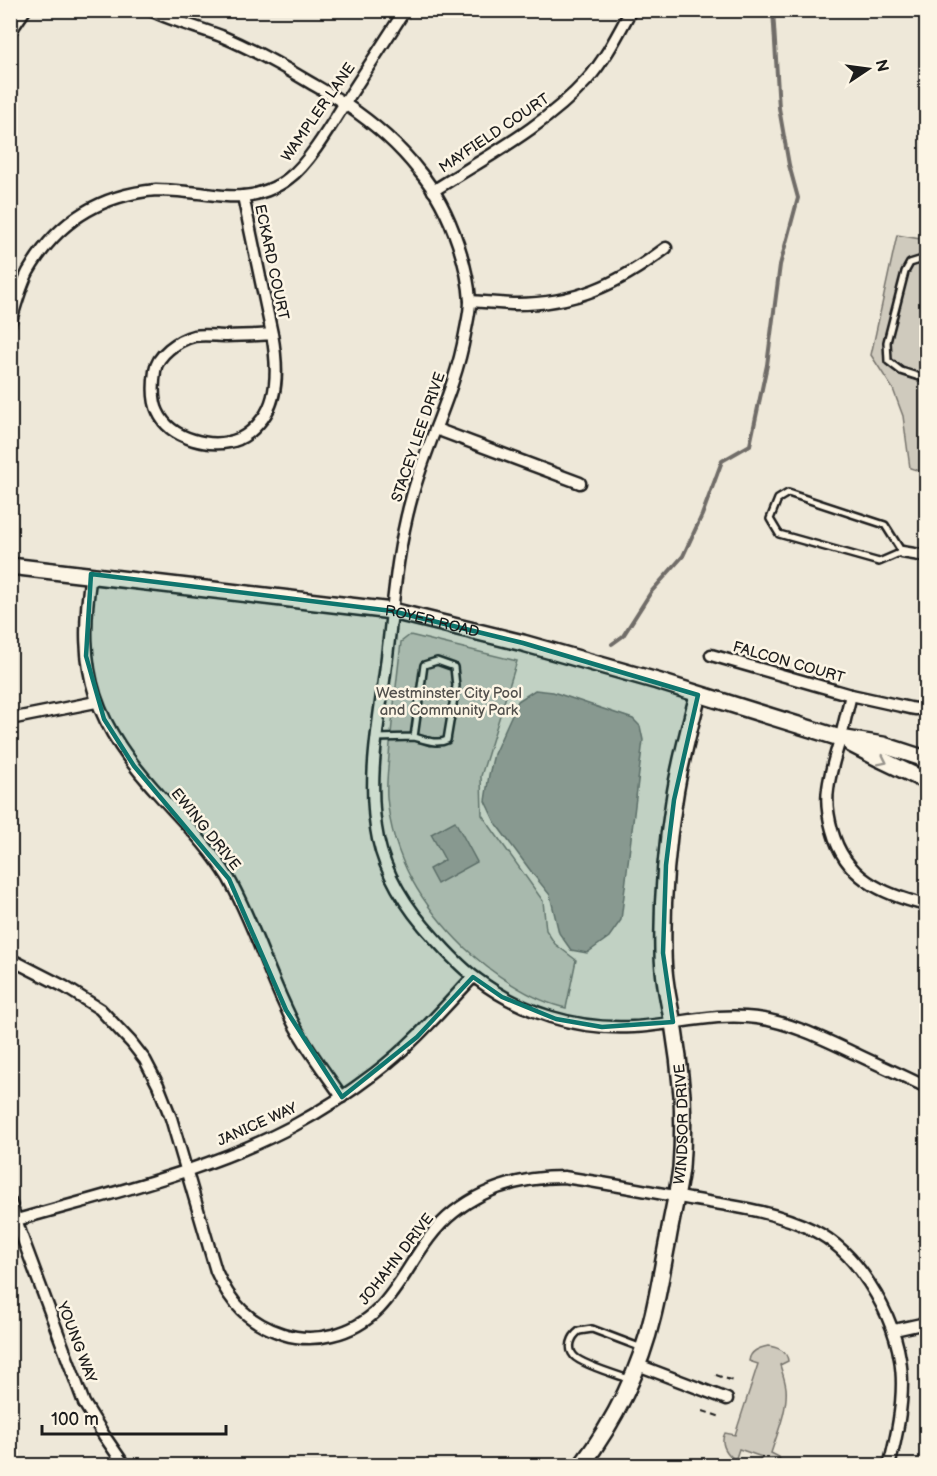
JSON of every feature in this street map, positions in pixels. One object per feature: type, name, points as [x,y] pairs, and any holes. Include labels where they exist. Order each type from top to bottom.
[{"type":"street","points":[[10,32],[25,10]]},
{"type":"street","name":"STACEY LEE DRIVE","points":[[150,10],[248,48],[345,103],[398,148],[434,190],[462,256],[470,301],[468,316],[460,362],[420,469],[406,518],[396,576],[373,784],[378,840],[397,888],[411,909],[424,927],[473,977],[502,997],[530,1011],[602,1027],[633,1027],[731,1016],[753,1017],[804,1030],[927,1086]]},
{"type":"street","name":"WAMPLER LANE","points":[[10,324],[28,274],[46,245],[61,229],[96,206],[118,197],[157,190],[243,196],[265,191],[289,178],[312,152],[405,10]]},
{"type":"street","name":"MAYFIELD COURT","points":[[434,190],[532,128],[564,103],[600,63],[631,10]]},
{"type":"street","name":"ECKARD COURT","points":[[243,196],[272,334],[276,372],[270,405],[264,418],[252,430],[238,439],[222,442],[191,439],[173,430],[163,420],[158,412],[153,381],[156,365],[171,348],[193,336],[272,334]]},
{"type":"street","points":[[470,301],[513,304],[549,302],[587,293],[606,286],[666,248]]},
{"type":"street","points":[[436,429],[580,483]]},
{"type":"street","points":[[903,552],[927,556]]},
{"type":"street","name":"ROYER ROAD","points":[[10,566],[392,611],[523,643],[657,681],[840,738],[884,745],[927,759]]},
{"type":"street","name":"EWING DRIVE","points":[[91,574],[85,624],[86,656],[96,702],[112,736],[134,766],[206,848],[228,879],[241,903],[286,1010],[342,1097]]},
{"type":"street","name":"FALCON COURT","points":[[711,655],[851,695],[828,789],[827,805],[833,834],[848,865],[861,878],[883,891],[908,901],[927,905]]},
{"type":"street","name":"WINDSOR DRIVE","points":[[581,1466],[612,1419],[632,1380],[644,1348],[653,1315],[681,1168],[683,1124],[680,1069],[666,988],[663,915],[674,800],[687,737],[699,695]]},
{"type":"street","points":[[851,695],[910,708],[926,708]]},
{"type":"street","points":[[10,719],[96,702]]},
{"type":"street","name":"ROYER ROAD","points":[[840,738],[927,781]]},
{"type":"street","name":"JOHAHN DRIVE","points":[[10,959],[85,999],[106,1015],[145,1060],[171,1118],[216,1271],[236,1305],[268,1329],[286,1335],[323,1338],[358,1326],[380,1309],[423,1247],[452,1214],[473,1198],[523,1180],[564,1177],[738,1207],[772,1215],[816,1232],[849,1256],[860,1268],[885,1309],[894,1330],[903,1378],[903,1400],[889,1466]]},
{"type":"street","name":"JANICE WAY","points":[[13,1221],[186,1171],[245,1149],[296,1125],[342,1097],[378,1071],[417,1036],[473,977]]},
{"type":"street","name":"YOUNG WAY","points":[[10,1201],[13,1221],[84,1403],[124,1466]]},
{"type":"street","points":[[894,1330],[927,1323]]},
{"type":"street","points":[[638,1365],[727,1399]]},
{"type":"lane","points":[[927,258],[910,263],[905,272],[886,342],[888,361],[901,371],[927,379]]},
{"type":"lane","points":[[788,493],[885,525],[903,552],[879,562],[779,534],[770,519],[778,499],[788,493]]},
{"type":"lane","points":[[377,738],[414,737],[435,742],[447,740],[456,686],[454,667],[437,662],[424,665],[414,737]]},
{"type":"lane","points":[[632,1380],[577,1359],[570,1347],[572,1339],[579,1330],[592,1329],[644,1348]]},
{"type":"path","points":[[716,1375],[733,1381]]},
{"type":"path","points":[[704,1411],[721,1417]]},
{"type":"highlighted area","points":[[91,574],[392,611],[523,643],[698,695],[674,800],[666,865],[663,953],[673,1022],[602,1027],[556,1019],[502,997],[473,977],[417,1037],[342,1097],[286,1010],[229,879],[134,766],[104,719],[86,656]]},
{"type":"green space","points":[[897,235],[926,240],[926,473],[910,468],[903,416],[893,389],[871,355]]},
{"type":"green space","name":"Westminster City Pool and Community Park","points":[[410,635],[517,661],[481,776],[482,815],[543,901],[546,930],[555,944],[576,960],[566,1008],[539,999],[499,976],[465,948],[435,915],[412,880],[403,861],[390,819],[387,787],[401,642]]},
{"type":"green space","points":[[768,1346],[781,1350],[786,1355],[788,1361],[780,1365],[786,1385],[786,1396],[782,1421],[771,1453],[780,1460],[777,1465],[759,1465],[762,1457],[739,1449],[736,1458],[733,1458],[726,1450],[723,1440],[725,1433],[735,1435],[758,1364],[749,1361],[751,1355],[756,1350]]},
{"type":"shaded area","points":[[535,690],[553,692],[633,719],[640,726],[643,740],[621,920],[609,937],[587,953],[571,950],[559,933],[550,895],[496,824],[485,801],[494,754],[518,701]]},
{"type":"shaded area","points":[[455,821],[477,862],[437,884],[429,869],[445,860],[431,834]]},
{"type":"waterway","points":[[612,644],[623,636],[651,592],[683,556],[702,515],[722,461],[750,445],[767,365],[780,265],[798,198],[789,165],[779,108],[773,10]]}]
